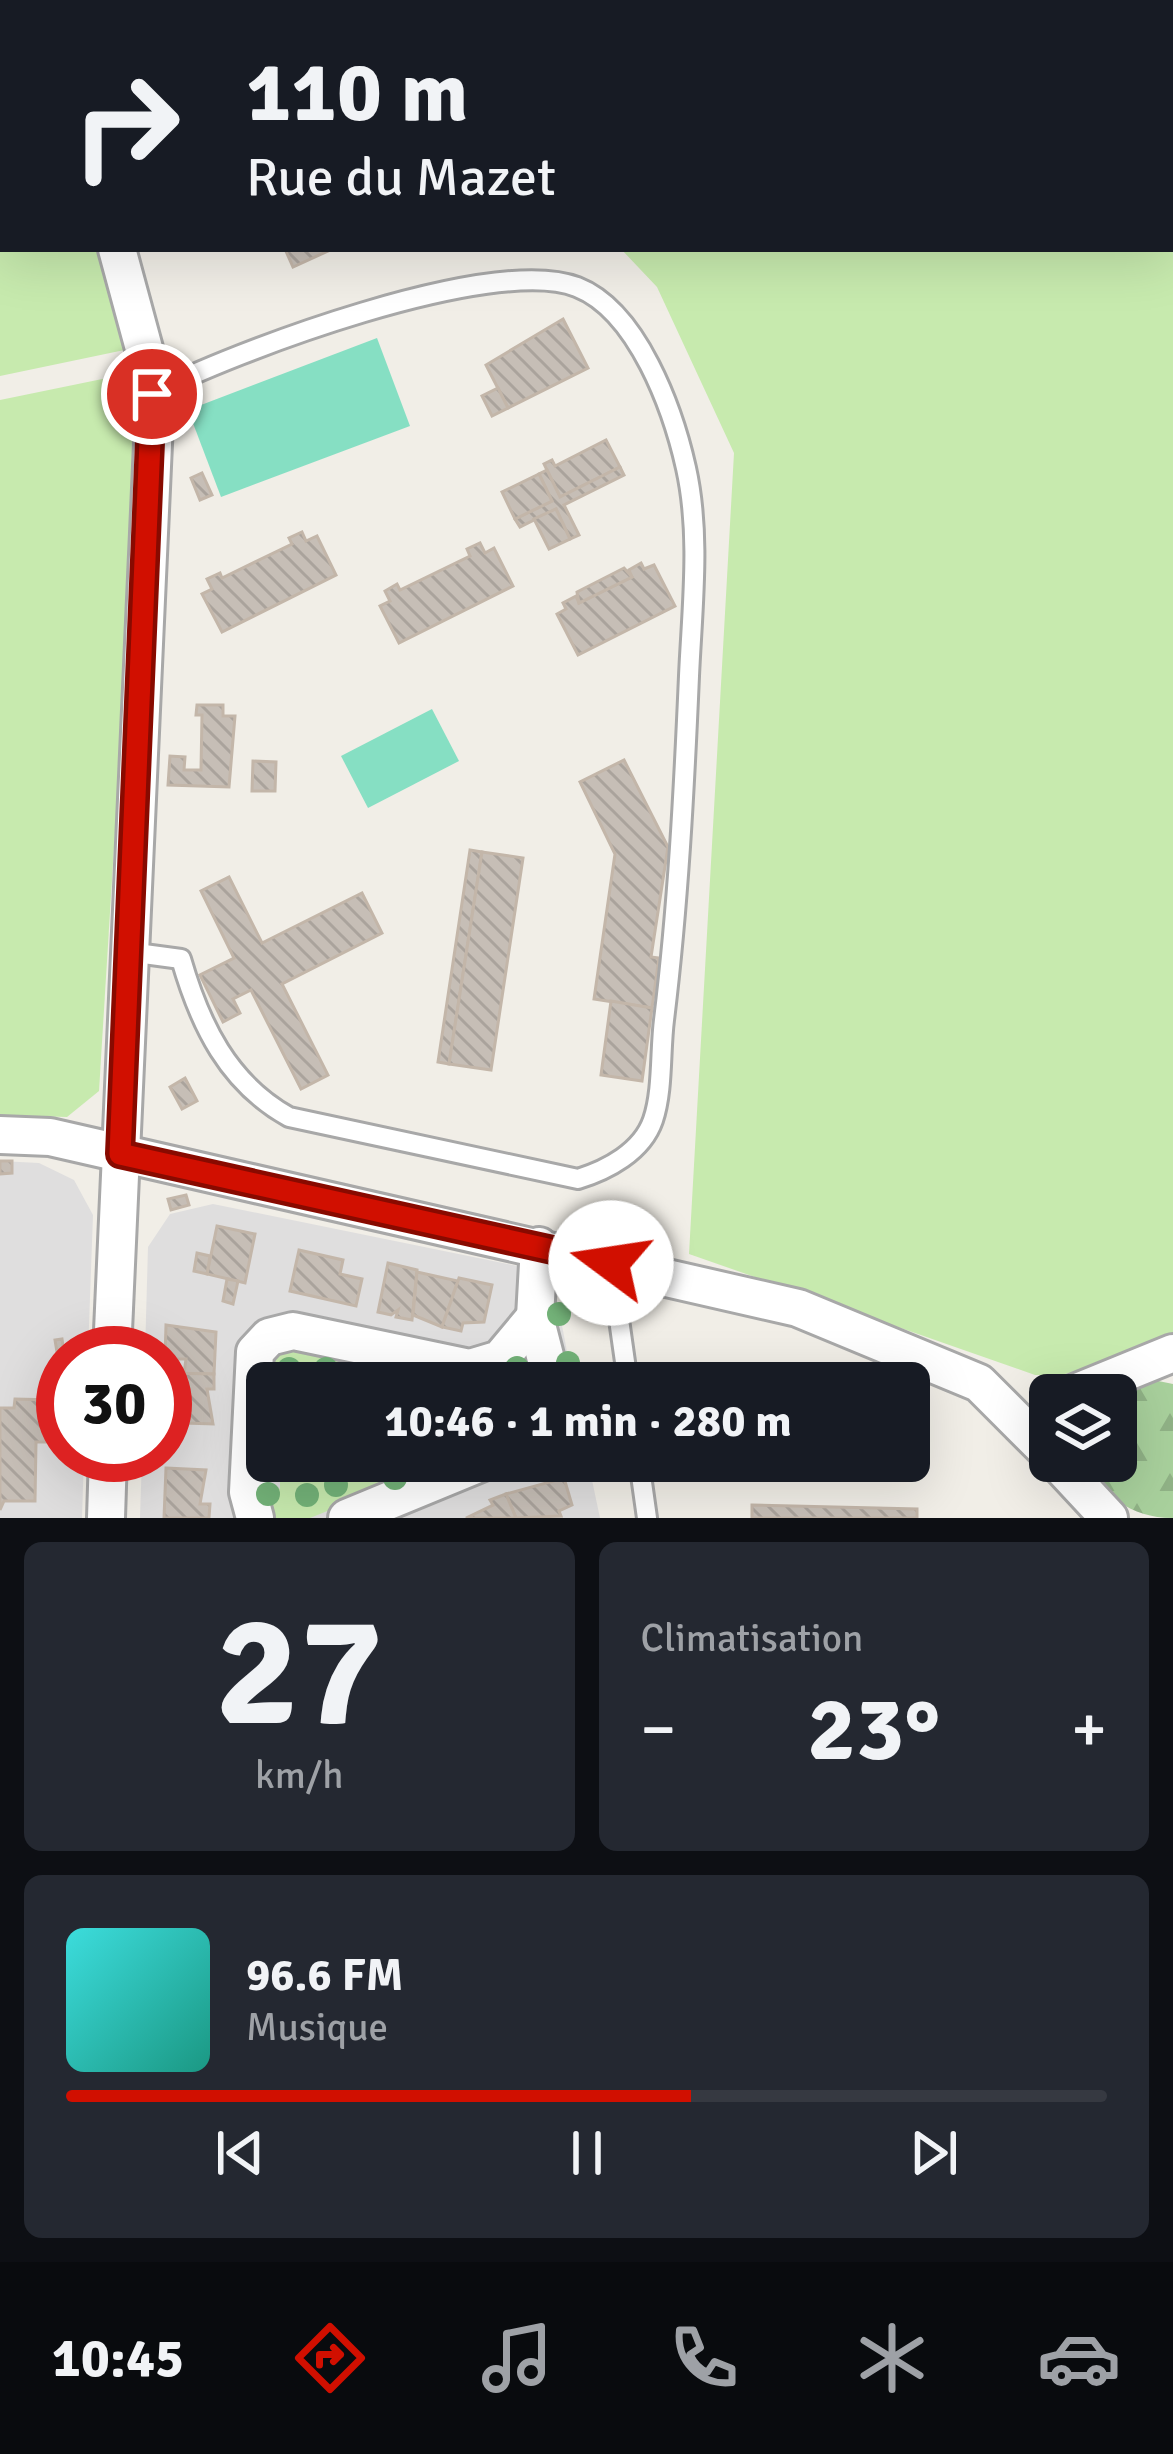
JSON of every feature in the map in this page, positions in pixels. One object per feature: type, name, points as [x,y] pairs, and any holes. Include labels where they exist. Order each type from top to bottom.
[{"type":"street","points":[[113,1326],[152,394],[118,252]]},
{"type":"street","points":[[0,1135],[50,1137],[798,1308],[979,1383],[1029,1430]]},
{"type":"street","points":[[539,1246],[536,1318],[547,1362]]},
{"type":"street","points":[[255,1518],[248,1492],[255,1352],[269,1336],[293,1331],[470,1368],[500,1359],[536,1318]]},
{"type":"street","points":[[1122,1374],[1173,1353]]},
{"type":"street","points":[[1014,1413],[1029,1408]]},
{"type":"street","points":[[106,1518],[107,1482]]},
{"type":"street","points":[[346,1518],[434,1482]]},
{"type":"street","points":[[1076,1482],[1109,1518]]},
{"type":"lane","points":[[128,952],[181,959],[216,1048],[254,1097],[289,1117],[578,1179],[610,1169],[653,1121],[678,905],[694,556],[687,472],[668,402],[643,352],[613,315],[578,287],[519,278],[406,300],[188,375],[152,394]]},
{"type":"lane","points":[[611,1263],[625,1362]]},
{"type":"lane","points":[[642,1482],[647,1518]]},
{"type":"shaded area","points":[[0,1161],[39,1163],[74,1180],[93,1215],[89,1326],[36,1326],[36,1482],[83,1482],[82,1518],[0,1518]]},
{"type":"shaded area","points":[[213,1204],[552,1273],[569,1362],[246,1362],[246,1482],[592,1482],[600,1518],[140,1518],[141,1482],[192,1482],[192,1326],[146,1326],[148,1247],[170,1214]]},
{"type":"green space","points":[[0,252],[108,252],[134,348],[0,376]]},
{"type":"green space","points":[[624,252],[1173,252],[1173,1340],[1065,1374],[1032,1374],[689,1254],[734,453],[657,287]]},
{"type":"green space","points":[[377,338],[410,426],[221,497],[188,410]]},
{"type":"green space","points":[[112,377],[142,392],[99,1091],[67,1117],[0,1115],[0,400]]},
{"type":"green space","points":[[432,709],[459,761],[368,808],[341,756]]},
{"type":"green space","points":[[294,1347],[363,1362],[268,1362]]},
{"type":"green space","points":[[1137,1377],[1173,1384],[1173,1518],[1131,1509],[1098,1484],[1137,1482]]},
{"type":"green space","points":[[263,1482],[280,1489],[280,1482],[400,1482],[310,1518],[274,1518]]},
{"type":"building","points":[[286,252],[326,252],[293,267]]},
{"type":"building","points":[[563,319],[588,368],[508,408],[486,365]]},
{"type":"building","points":[[498,388],[508,408],[492,416],[482,396]]},
{"type":"building","points":[[606,440],[620,467],[560,497],[544,464],[552,460],[555,466]]},
{"type":"building","points":[[620,467],[624,475],[564,505],[579,535],[570,539],[556,509],[520,527],[515,519],[552,501],[539,474],[547,470],[560,497]]},
{"type":"building","points":[[202,473],[212,495],[200,500],[191,478]]},
{"type":"building","points":[[539,474],[552,501],[515,519],[502,492]]},
{"type":"building","points":[[556,509],[570,539],[549,549],[534,519]]},
{"type":"building","points":[[302,532],[306,541],[317,536],[336,575],[222,632],[202,594],[212,589],[207,579],[220,573],[222,578],[292,544],[289,538]]},
{"type":"building","points":[[480,543],[485,553],[494,548],[513,586],[399,643],[380,606],[390,601],[385,591],[397,584],[400,590],[470,556],[467,549]]},
{"type":"building","points":[[641,563],[644,569],[654,565],[675,606],[578,655],[557,614],[566,609],[563,603],[576,596],[579,603],[632,577],[629,570]]},
{"type":"building","points":[[624,568],[632,577],[579,603],[577,592]]},
{"type":"building","points":[[197,705],[223,705],[223,716],[235,716],[229,787],[168,785],[170,756],[185,757],[184,770],[201,770],[202,715],[196,715]]},
{"type":"building","points":[[624,760],[668,847],[651,957],[659,958],[652,1008],[594,999],[615,854],[580,782]]},
{"type":"building","points":[[253,761],[276,762],[275,791],[252,791]]},
{"type":"building","points":[[470,850],[482,852],[449,1064],[438,1062]]},
{"type":"building","points":[[482,852],[523,858],[491,1070],[449,1064]]},
{"type":"building","points":[[229,877],[262,943],[362,893],[382,933],[282,984],[328,1075],[301,1089],[251,990],[233,999],[240,1013],[223,1022],[200,975],[234,958],[201,891]]},
{"type":"building","points":[[611,1001],[652,1008],[642,1081],[601,1075]]},
{"type":"building","points":[[185,1078],[197,1101],[182,1109],[170,1087]]},
{"type":"building","points":[[0,1161],[12,1161],[12,1173],[0,1174]]},
{"type":"building","points":[[186,1195],[189,1205],[171,1210],[168,1199]]},
{"type":"building","points":[[217,1226],[255,1234],[245,1283],[207,1274]]},
{"type":"building","points":[[299,1250],[343,1260],[340,1274],[362,1279],[356,1306],[290,1291]]},
{"type":"building","points":[[197,1253],[210,1256],[207,1274],[194,1271]]},
{"type":"building","points":[[388,1263],[417,1270],[412,1320],[396,1317],[398,1310],[391,1315],[378,1312]]},
{"type":"building","points":[[417,1272],[458,1281],[442,1327],[413,1315]]},
{"type":"building","points":[[459,1278],[492,1285],[484,1322],[463,1323],[461,1331],[442,1327]]},
{"type":"building","points":[[227,1279],[238,1281],[233,1304],[223,1301]]},
{"type":"building","points":[[192,1329],[216,1332],[214,1374],[192,1374]]},
{"type":"building","points":[[192,1374],[214,1374],[214,1389],[207,1389],[213,1424],[192,1423]]},
{"type":"building","points":[[15,1399],[36,1400],[35,1501],[4,1501],[0,1510],[0,1408],[14,1408]]},
{"type":"building","points":[[192,1469],[206,1470],[200,1504],[210,1504],[209,1518],[164,1518],[165,1482],[192,1482]]},
{"type":"building","points":[[565,1482],[572,1505],[559,1511],[561,1516],[516,1518],[506,1494]]},
{"type":"building","points":[[506,1494],[516,1518],[466,1518],[493,1505],[490,1500]]},
{"type":"building","points":[[752,1505],[917,1509],[917,1518],[752,1518]]},
{"type":"route","points":[[152,394],[120,1154],[611,1263]]}]
